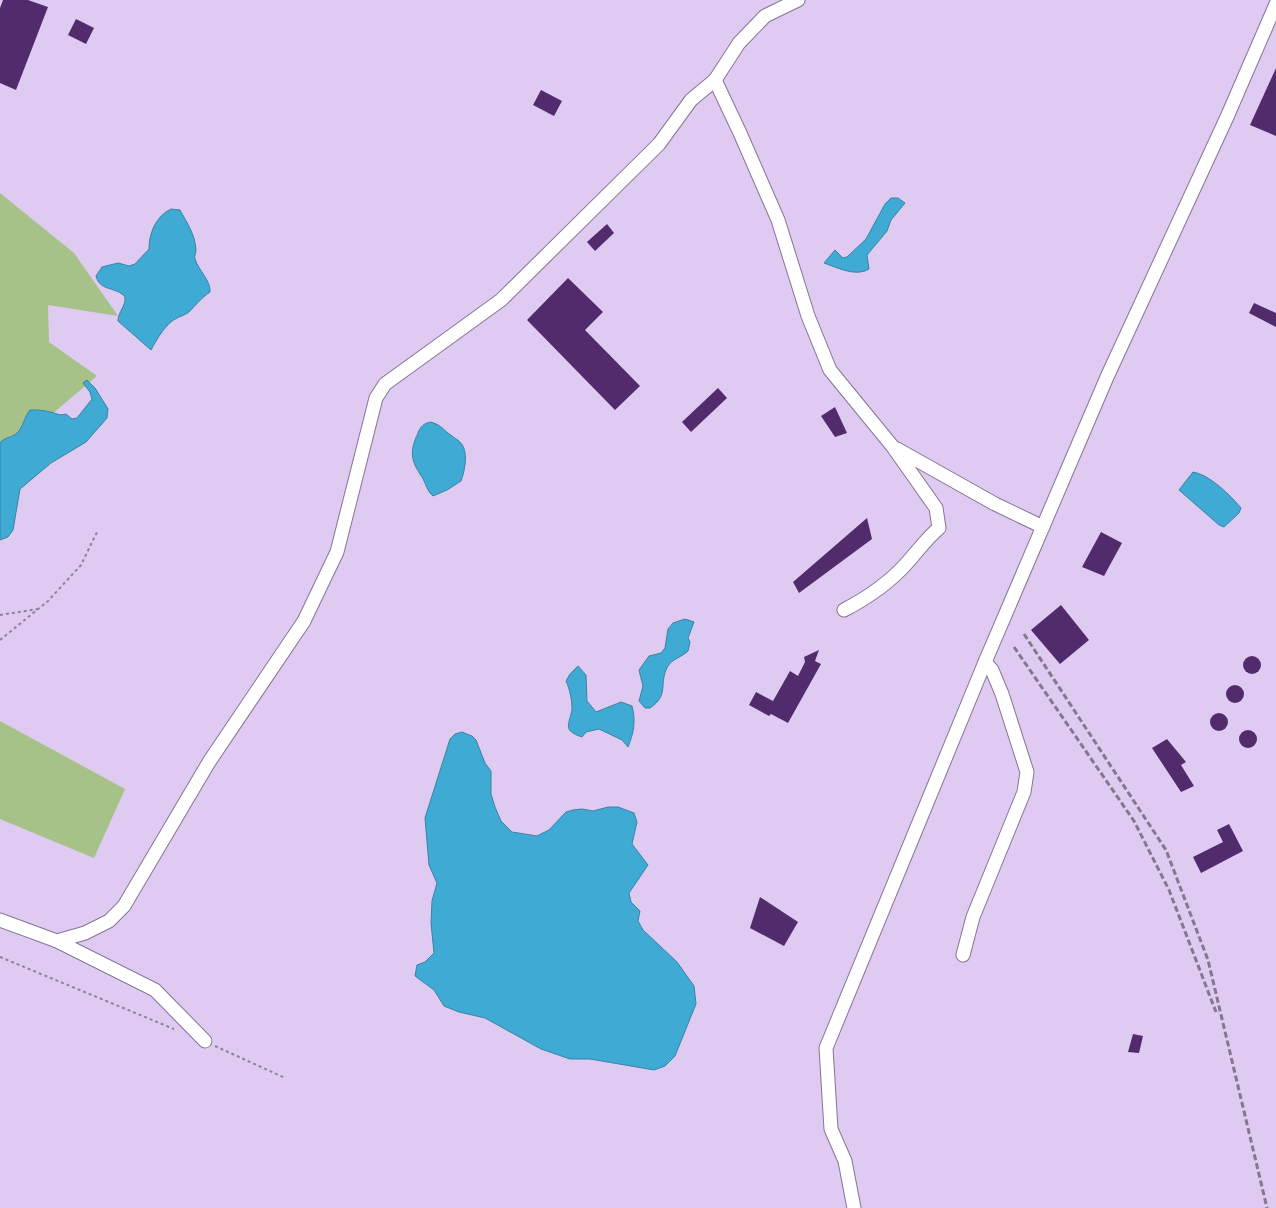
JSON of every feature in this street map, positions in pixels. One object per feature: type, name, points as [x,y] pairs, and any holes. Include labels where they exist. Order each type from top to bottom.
[{"type":"street","points":[[57,941],[85,933],[109,921],[124,906],[209,762],[304,621],[337,552],[376,398],[385,384],[500,300],[660,144],[691,100],[715,80],[739,43],[765,16],[794,1]]},
{"type":"street","points":[[854,1208],[845,1161],[831,1129],[826,1048],[985,662],[1107,377],[1227,117],[1276,4]]},
{"type":"street","points":[[715,80],[778,220],[808,316],[830,370],[893,447],[936,508],[939,528],[927,538],[905,565],[871,596],[844,610]]},
{"type":"street","points":[[893,447],[995,504],[1043,527]]},
{"type":"street","points":[[963,955],[973,917],[1024,792],[1027,772],[1002,694],[992,670],[985,662]]},
{"type":"street","points":[[0,920],[57,941],[154,990],[205,1041]]},
{"type":"path","points":[[0,640],[48,601],[81,565],[97,532]]},
{"type":"path","points":[[0,615],[38,609]]},
{"type":"path","points":[[0,957],[176,1029]]},
{"type":"path","points":[[205,1041],[284,1078]]},
{"type":"shaded area","points":[[0,0],[1276,0],[1276,1208],[0,1208]]},
{"type":"green space","points":[[0,193],[74,253],[118,316],[48,305],[49,342],[97,376],[0,458]]},
{"type":"green space","points":[[0,721],[125,789],[94,858],[0,819]]},
{"type":"water","points":[[891,198],[898,198],[905,203],[891,220],[887,231],[867,255],[869,269],[853,272],[824,263],[835,250],[843,258],[847,257],[866,239],[885,204]]},
{"type":"water","points":[[171,209],[180,210],[190,229],[196,250],[195,259],[209,284],[210,292],[189,312],[173,320],[162,332],[151,350],[118,321],[125,297],[117,291],[105,287],[98,281],[96,276],[102,267],[118,263],[129,266],[135,264],[149,249],[150,237],[157,221]]},
{"type":"water","points":[[87,380],[95,388],[108,409],[107,418],[86,442],[51,463],[20,489],[13,530],[8,537],[0,540],[0,443],[17,433],[30,410],[40,410],[59,415],[66,414],[72,419],[77,418],[92,399],[90,392],[83,383]]},
{"type":"water","points":[[431,422],[441,427],[460,442],[465,450],[465,466],[461,481],[447,490],[433,496],[428,490],[415,466],[412,456],[413,446],[420,429],[424,424]]},
{"type":"water","points":[[1193,472],[1213,481],[1241,508],[1239,513],[1224,527],[1219,525],[1179,490]]},
{"type":"water","points":[[685,619],[694,622],[688,638],[690,642],[688,651],[668,666],[665,672],[660,698],[650,708],[645,708],[639,701],[643,686],[639,670],[649,656],[661,653],[665,648],[668,629],[673,623]]},
{"type":"water","points":[[578,666],[586,675],[587,701],[596,712],[621,702],[632,706],[634,726],[628,747],[622,740],[599,729],[586,732],[582,737],[571,732],[569,729],[568,726],[572,706],[570,691],[566,681],[570,674]]},
{"type":"water","points":[[462,732],[472,736],[476,740],[485,763],[491,771],[491,794],[495,807],[501,821],[512,832],[537,836],[549,830],[566,812],[573,810],[582,809],[593,811],[608,807],[618,807],[634,813],[637,822],[632,844],[648,865],[629,893],[631,902],[640,911],[638,921],[643,930],[677,962],[694,986],[696,1004],[675,1056],[665,1066],[654,1070],[590,1059],[570,1059],[541,1049],[485,1018],[459,1012],[444,1006],[434,990],[415,976],[417,965],[425,962],[434,953],[431,923],[432,901],[437,883],[429,865],[425,818],[450,739],[455,734]]},
{"type":"building","points":[[3,0],[28,0],[48,7],[16,90],[0,83],[0,8]]},
{"type":"building","points":[[76,19],[94,28],[86,44],[68,35]]},
{"type":"building","points":[[1276,68],[1276,136],[1250,125]]},
{"type":"building","points":[[541,90],[562,101],[554,116],[533,105]]},
{"type":"building","points":[[607,224],[614,233],[595,251],[587,242]]},
{"type":"building","points":[[568,278],[603,312],[585,330],[640,386],[615,410],[527,320]]},
{"type":"building","points":[[1254,303],[1276,313],[1276,327],[1249,313]]},
{"type":"building","points":[[718,388],[727,398],[691,432],[682,422]]},
{"type":"building","points":[[835,407],[847,433],[835,437],[821,416]]},
{"type":"building","points":[[867,518],[872,539],[799,593],[793,582]]},
{"type":"building","points":[[1101,532],[1122,543],[1104,576],[1082,567]]},
{"type":"building","points":[[1061,605],[1089,640],[1060,664],[1031,630]]},
{"type":"building","points":[[819,650],[815,661],[821,664],[788,723],[771,714],[769,716],[749,705],[756,692],[773,701],[790,671],[798,676],[805,662],[804,657]]},
{"type":"building","points":[[1252,656],[1258,659],[1261,665],[1258,671],[1252,674],[1246,671],[1243,665],[1246,659]]},
{"type":"building","points":[[1235,685],[1241,688],[1244,694],[1241,700],[1235,703],[1229,700],[1226,694],[1229,688]]},
{"type":"building","points":[[1219,713],[1225,716],[1228,722],[1225,728],[1219,731],[1213,728],[1210,722],[1213,716]]},
{"type":"building","points":[[1248,730],[1254,733],[1257,739],[1254,745],[1248,748],[1242,745],[1239,739],[1242,733]]},
{"type":"building","points":[[1167,739],[1186,762],[1181,765],[1194,786],[1181,792],[1152,748]]},
{"type":"building","points":[[1229,824],[1243,851],[1201,873],[1193,857],[1223,842],[1217,830]]},
{"type":"building","points":[[760,897],[798,922],[784,946],[750,928]]},
{"type":"building","points":[[1133,1034],[1143,1036],[1139,1053],[1128,1052]]},
{"type":"railway","points":[[1024,634],[1166,850],[1208,960],[1267,1208]]},
{"type":"railway","points":[[1014,647],[1134,821],[1169,890],[1216,1012]]}]
